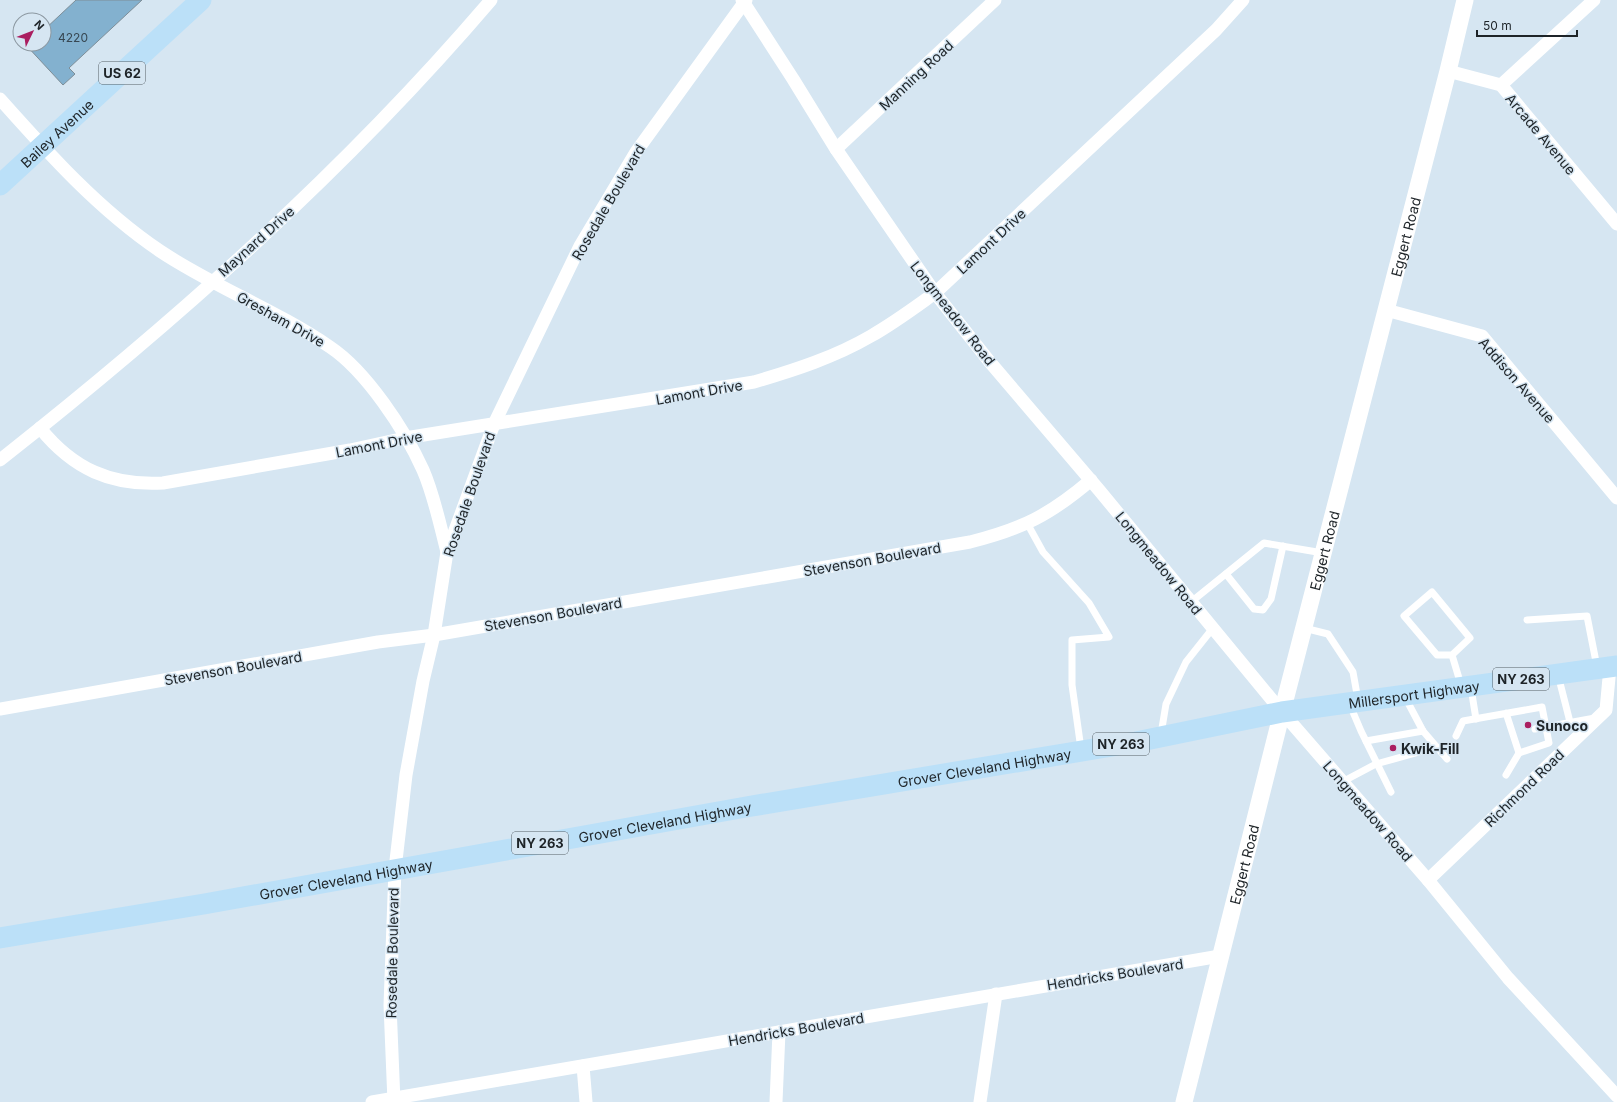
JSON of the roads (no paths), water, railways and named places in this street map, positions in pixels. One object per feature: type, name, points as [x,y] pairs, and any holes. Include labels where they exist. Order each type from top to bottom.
[{"type":"main road","name":"Bailey Avenue","points":[[0,185],[201,0]]},
{"type":"main road","name":"Millersport Highway","points":[[1282,712],[1608,667]]},
{"type":"main road","name":"Grover Cleveland Highway","points":[[0,938],[219,901],[738,808],[1081,751],[1160,737],[1282,712]]},
{"type":"street","name":"Maynard Drive","points":[[0,460],[97,382],[206,290],[212,282],[328,174],[453,44],[491,0]]},
{"type":"street","name":"Manning Road","points":[[836,149],[996,0]]},
{"type":"street","name":"Lamont Drive","points":[[40,428],[65,454],[83,467],[121,481],[144,484],[171,481],[350,450],[406,438],[695,393],[762,380],[799,369],[843,351],[897,321],[935,293],[1216,30],[1243,0]]},
{"type":"street","name":"Eggert Road","points":[[1184,1102],[1303,628],[1448,71],[1465,0]]},
{"type":"street","points":[[1501,85],[1594,0]]},
{"type":"street","name":"Longmeadow Road","points":[[744,1],[794,79],[836,149],[935,293],[989,361],[1091,480],[1282,712],[1428,880],[1543,1018],[1617,1096]]},
{"type":"street","name":"Rosedale Boulevard","points":[[394,1100],[390,1005],[395,869],[406,775],[434,635],[447,552],[494,424],[580,246],[616,183],[656,122],[744,1]]},
{"type":"street","name":"Arcade Avenue","points":[[1448,71],[1501,85],[1617,224]]},
{"type":"street","name":"Gresham Drive","points":[[0,99],[42,146],[97,202],[128,228],[161,251],[212,282],[272,313],[331,347],[354,370],[376,394],[406,438],[423,470],[435,505],[447,552]]},
{"type":"street","name":"Addison Avenue","points":[[1386,310],[1482,336],[1617,498]]},
{"type":"street","name":"Stevenson Boulevard","points":[[0,709],[378,642],[434,635],[970,542],[997,535],[1027,523],[1064,503],[1091,480]]},
{"type":"street","name":"Richmond Road","points":[[1428,880],[1606,710],[1608,667]]},
{"type":"street","name":"Hendricks Boulevard","points":[[372,1102],[394,1100],[1220,956]]},
{"type":"street","points":[[980,1102],[996,994]]},
{"type":"street","points":[[776,1102],[779,1032]]},
{"type":"street","points":[[583,1066],[586,1102]]},
{"type":"lane","points":[[1027,523],[1043,552],[1089,603],[1109,637],[1072,640],[1072,685],[1081,751]]},
{"type":"lane","points":[[1191,602],[1264,543],[1323,553]]},
{"type":"lane","points":[[1226,574],[1254,609],[1263,610],[1271,599],[1282,546]]},
{"type":"lane","points":[[1432,592],[1470,638],[1452,654],[1437,655],[1404,616],[1432,592]]},
{"type":"lane","points":[[1527,620],[1587,616],[1608,667]]},
{"type":"lane","points":[[1160,737],[1166,704],[1186,662],[1213,628]]},
{"type":"lane","points":[[1303,628],[1328,634],[1353,672],[1354,702],[1366,741],[1390,792]]},
{"type":"lane","points":[[1452,654],[1466,687],[1476,719]]},
{"type":"lane","points":[[1558,674],[1570,722]]},
{"type":"lane","points":[[1404,695],[1423,731],[1447,759]]},
{"type":"lane","points":[[1456,736],[1463,721],[1542,707],[1549,743],[1519,753],[1506,775]]},
{"type":"lane","points":[[1506,713],[1515,732],[1519,753]]},
{"type":"lane","points":[[1535,729],[1597,717]]},
{"type":"lane","points":[[1366,741],[1423,731]]},
{"type":"lane","points":[[1342,782],[1376,764],[1437,747]]},
{"type":"place","name":"Sunoco","points":[[1528,725]]},
{"type":"place","name":"Kwik-Fill","points":[[1393,748]]}]
